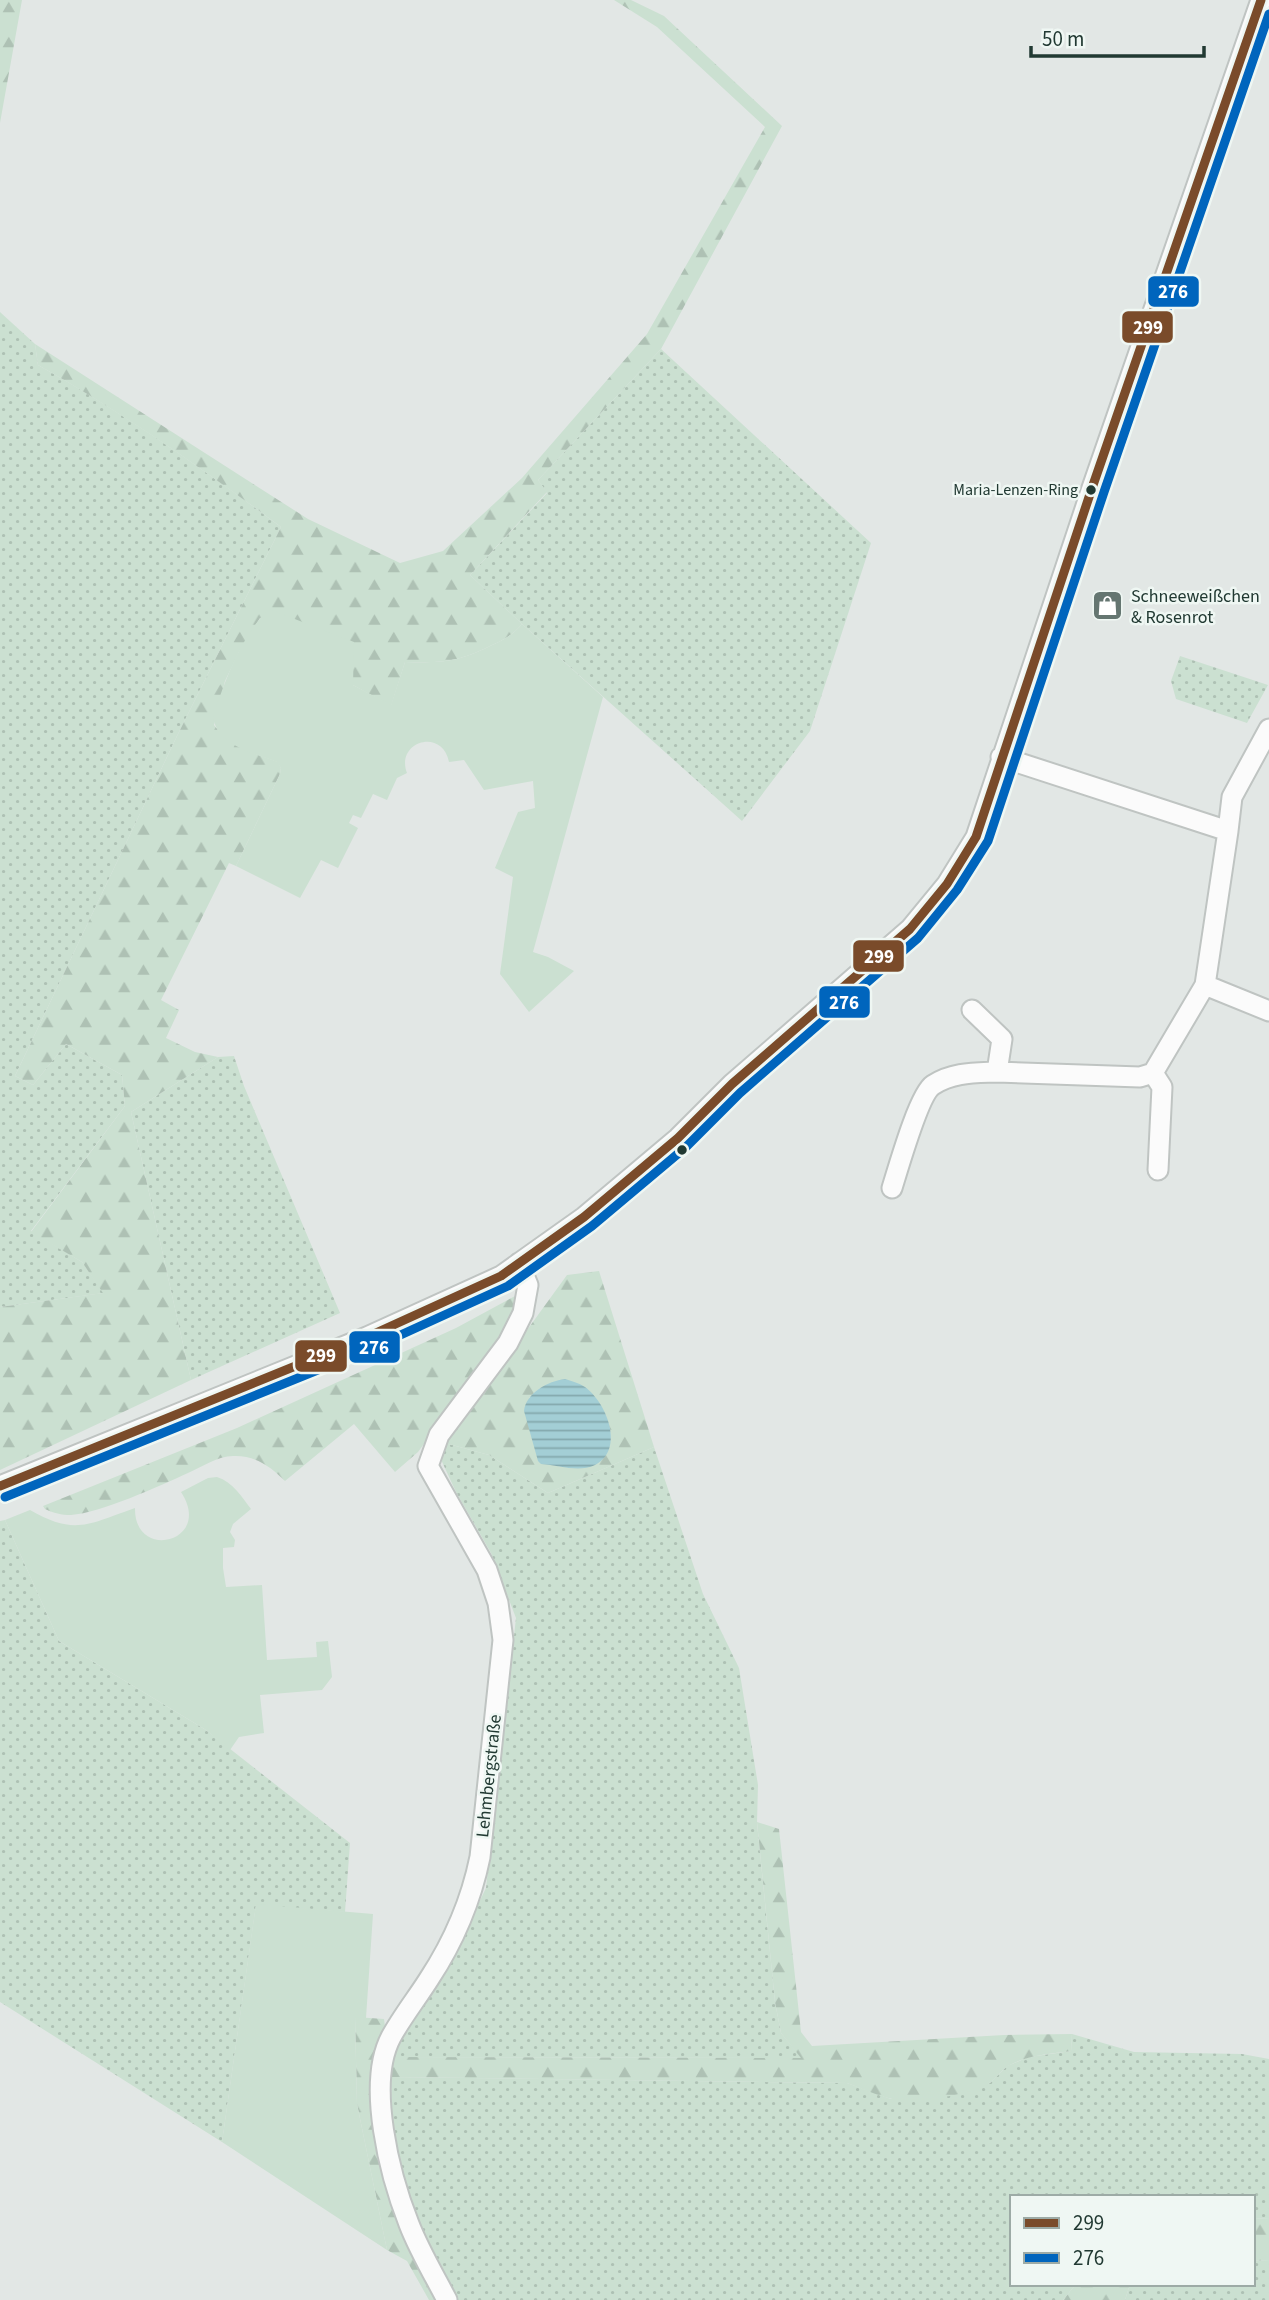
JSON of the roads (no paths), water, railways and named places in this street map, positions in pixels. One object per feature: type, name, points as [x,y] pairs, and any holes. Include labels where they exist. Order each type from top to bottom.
[{"type":"street","points":[[0,1486],[367,1337],[501,1276],[584,1217],[678,1138],[732,1084],[910,929],[947,884],[976,837],[1092,488],[1261,0]]},
{"type":"street","points":[[892,1188],[919,1108],[930,1086],[960,1073],[1140,1077],[1153,1073],[1205,985],[1232,797],[1269,729]]},
{"type":"street","points":[[1001,757],[1228,831]]},
{"type":"street","points":[[1205,985],[1269,1010]]},
{"type":"street","points":[[972,1010],[1002,1039],[997,1072]]},
{"type":"street","points":[[1153,1073],[1162,1087],[1158,1170]]},
{"type":"street","name":"Lehmbergstraße","points":[[447,2300],[420,2249],[399,2193],[382,2113],[380,2077],[383,2056],[391,2036],[455,1936],[474,1891],[480,1857],[501,1675],[503,1640],[500,1615],[487,1570],[428,1465],[439,1435],[508,1343],[523,1313],[528,1285],[519,1263]]},
{"type":"water","points":[[565,1379],[583,1386],[593,1394],[610,1426],[609,1448],[604,1458],[589,1467],[541,1464],[524,1411],[533,1393],[552,1382]]},
{"type":"place","name":"Maria-Lenzen-Ring","points":[[1091,490]]},
{"type":"place","name":"Schneeweißchen & Rosenrot","points":[[1108,606]]}]
